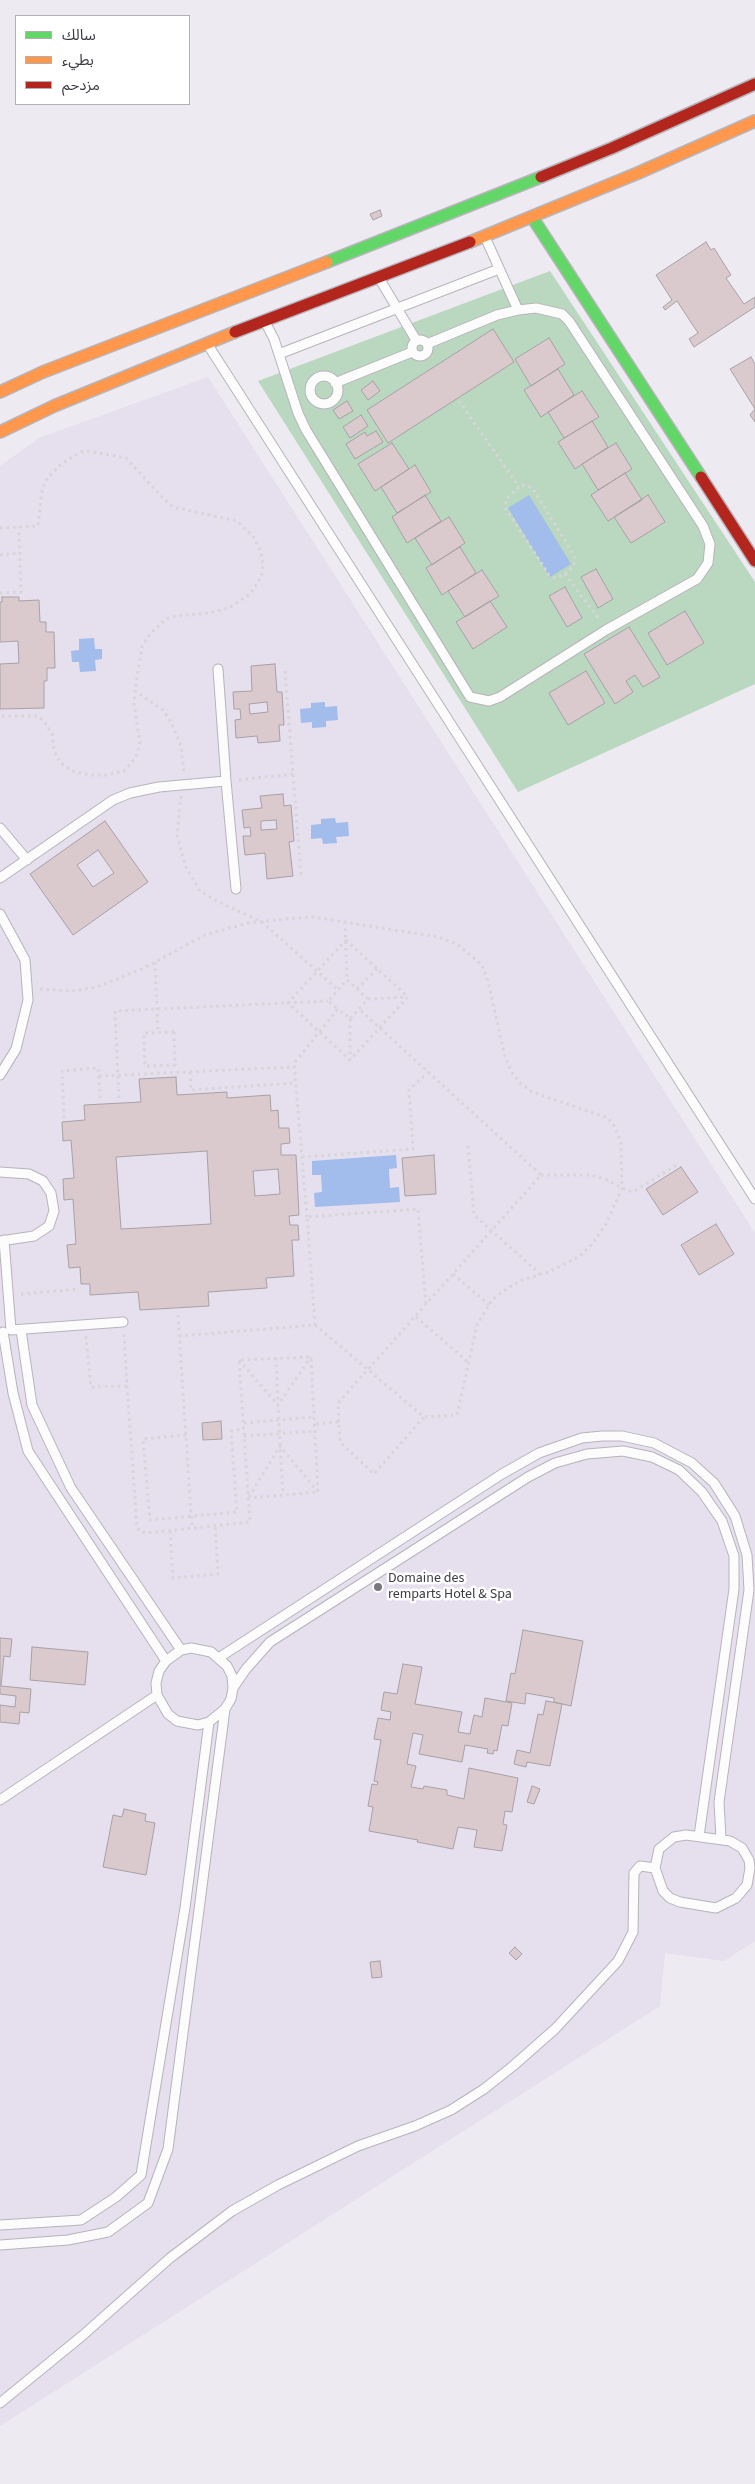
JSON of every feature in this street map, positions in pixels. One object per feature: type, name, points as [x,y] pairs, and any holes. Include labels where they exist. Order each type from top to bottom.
[{"type":"street","points":[[11,414],[0,392],[43,372],[363,252],[612,148],[755,84]]},
{"type":"street","points":[[0,432],[11,414],[53,401],[264,321],[376,272],[485,236],[755,121]]},
{"type":"street","points":[[532,217],[755,561]]},
{"type":"street","points":[[43,372],[48,384]]},
{"type":"lane","points":[[485,236],[518,310]]},
{"type":"lane","points":[[279,354],[499,269]]},
{"type":"lane","points":[[376,272],[416,340]]},
{"type":"lane","points":[[264,321],[279,354],[298,413],[306,430],[470,697],[489,701],[500,697],[606,630],[697,579],[708,563],[710,544],[703,526],[570,321],[562,314],[536,308],[518,310],[497,315],[427,344]]},
{"type":"lane","points":[[416,340],[420,339],[427,344]]},
{"type":"lane","points":[[412,352],[411,347],[416,340]]},
{"type":"lane","points":[[206,343],[755,1199]]},
{"type":"lane","points":[[412,352],[415,355],[424,355],[427,352],[427,344]]},
{"type":"lane","points":[[335,383],[412,352]]},
{"type":"lane","points":[[218,669],[236,889]]},
{"type":"lane","points":[[0,878],[113,800],[130,793],[184,785],[226,782]]},
{"type":"lane","points":[[0,828],[27,860]]},
{"type":"lane","points":[[0,914],[25,960],[28,1000],[16,1049],[0,1075]]},
{"type":"lane","points":[[0,1172],[29,1174],[44,1181],[52,1193],[54,1211],[49,1226],[34,1236],[2,1240],[8,1295],[5,1332],[13,1393],[28,1450],[166,1661]]},
{"type":"lane","points":[[5,1332],[123,1322]]},
{"type":"lane","points":[[21,1330],[32,1404],[70,1488],[181,1650]]},
{"type":"lane","points":[[220,1657],[502,1474],[539,1453],[560,1444],[592,1437],[622,1436],[641,1439],[668,1449],[692,1463],[714,1483],[729,1504],[740,1529],[747,1555],[749,1590],[719,1802],[721,1838]]},
{"type":"lane","points":[[233,1688],[246,1669],[270,1642],[528,1477],[555,1463],[605,1451],[623,1451],[652,1457],[672,1467],[690,1480],[713,1505],[729,1538],[734,1556],[735,1578],[699,1836]]},
{"type":"lane","points":[[485,1486],[493,1500]]},
{"type":"lane","points":[[0,2245],[68,2240],[108,2232],[148,2203],[168,2149],[226,1709],[231,1699],[233,1688],[232,1676],[220,1657],[202,1648],[181,1650],[166,1661],[159,1671],[156,1683],[157,1695],[161,1705],[177,1721],[198,1725],[209,1722],[226,1709]]},
{"type":"lane","points":[[721,1682],[735,1684]]},
{"type":"lane","points":[[0,1800],[157,1695]]},
{"type":"lane","points":[[0,2225],[81,2220],[116,2197],[141,2175],[185,1908],[209,1722]]},
{"type":"lane","points":[[674,1836],[721,1838],[730,1840],[742,1848],[749,1860],[750,1868],[747,1885],[742,1892],[716,1908],[680,1902],[670,1898],[659,1883],[655,1868],[659,1849],[674,1836]]},
{"type":"lane","points":[[0,2403],[82,2336],[170,2258],[232,2211],[278,2184],[358,2146],[415,2126],[444,2113],[484,2089],[513,2066],[555,2029],[618,1961],[633,1932],[634,1872],[640,1866],[655,1868]]},
{"type":"lane","points":[[185,1908],[199,1909]]},
{"type":"path","points":[[459,401],[519,487]]},
{"type":"path","points":[[0,528],[39,526],[42,491],[46,480],[61,464],[80,452],[88,450],[126,458],[162,498],[174,507],[236,521],[253,536],[263,559],[263,572],[257,587],[250,594],[229,608],[166,619],[155,628],[142,647],[134,704],[140,742],[136,757],[124,771],[106,775],[90,775],[72,771],[61,763],[54,751],[52,734],[45,722],[38,716],[2,716]]},
{"type":"path","points":[[526,485],[533,489],[575,557],[574,566],[565,574],[555,578],[549,575],[505,507],[506,499],[519,487],[526,485]]},
{"type":"path","points":[[0,593],[21,592],[19,527]]},
{"type":"path","points":[[0,555],[19,553]]},
{"type":"path","points":[[565,574],[606,630]]},
{"type":"path","points":[[285,671],[301,876]]},
{"type":"path","points":[[135,691],[149,698],[162,710],[171,722],[181,746],[184,762],[184,785],[177,835],[186,867],[200,891],[216,901],[262,922],[338,990]]},
{"type":"path","points":[[226,782],[293,774]]},
{"type":"path","points":[[27,987],[72,991],[97,987],[117,981],[205,935],[262,922],[313,917],[438,936],[457,944],[482,965],[488,981],[505,1057],[512,1073],[520,1083],[532,1092],[608,1118],[616,1127],[621,1142],[622,1188],[606,1224],[592,1244],[580,1256],[522,1280],[506,1289],[489,1305],[477,1325],[457,1415],[424,1418],[374,1474],[340,1442],[338,1403],[541,1175]]},
{"type":"path","points":[[328,1001],[347,980],[345,922]]},
{"type":"path","points":[[288,1004],[346,940]]},
{"type":"path","points":[[346,940],[408,997]]},
{"type":"path","points":[[155,962],[158,1033]]},
{"type":"path","points":[[357,990],[377,968]]},
{"type":"path","points":[[347,980],[368,999],[408,997]]},
{"type":"path","points":[[350,1060],[408,997]]},
{"type":"path","points":[[350,1060],[350,1019],[368,999]]},
{"type":"path","points":[[119,1098],[115,1011],[328,1001],[350,1019]]},
{"type":"path","points":[[288,1004],[350,1060]]},
{"type":"path","points":[[315,1326],[294,1064],[338,1009]]},
{"type":"path","points":[[359,1009],[541,1175],[591,1175],[607,1180],[622,1188],[636,1190],[678,1164]]},
{"type":"path","points":[[174,1032],[175,1064],[145,1066],[144,1033],[158,1033],[174,1032]]},
{"type":"path","points":[[160,1065],[161,1073]]},
{"type":"path","points":[[99,1076],[294,1067]]},
{"type":"path","points":[[64,1118],[62,1071],[98,1068],[100,1098]]},
{"type":"path","points":[[190,1072],[191,1090],[295,1083]]},
{"type":"path","points":[[302,1158],[413,1149],[409,1090],[428,1072]]},
{"type":"path","points":[[468,1146],[474,1215],[540,1274]]},
{"type":"path","points":[[307,1217],[418,1209],[426,1306]]},
{"type":"path","points":[[454,1274],[489,1305]]},
{"type":"path","points":[[8,1295],[79,1289]]},
{"type":"path","points":[[178,1315],[192,1528]]},
{"type":"path","points":[[416,1317],[469,1363]]},
{"type":"path","points":[[123,1322],[137,1528],[146,1533],[250,1522],[239,1360]]},
{"type":"path","points":[[86,1325],[91,1387],[128,1386]]},
{"type":"path","points":[[179,1336],[315,1326],[424,1418]]},
{"type":"path","points":[[239,1360],[311,1357]]},
{"type":"path","points":[[278,1405],[311,1357]]},
{"type":"path","points":[[311,1357],[318,1492]]},
{"type":"path","points":[[276,1358],[283,1495]]},
{"type":"path","points":[[239,1360],[278,1405]]},
{"type":"path","points":[[244,1423],[314,1418]]},
{"type":"path","points":[[315,1424],[339,1422]]},
{"type":"path","points":[[186,1435],[143,1439],[150,1520],[237,1512],[230,1431],[244,1429]]},
{"type":"path","points":[[244,1436],[315,1431]]},
{"type":"path","points":[[280,1446],[318,1492]]},
{"type":"path","points":[[249,1498],[280,1446]]},
{"type":"path","points":[[249,1498],[318,1492]]},
{"type":"path","points":[[170,1531],[173,1578],[218,1574],[215,1526]]},
{"type":"shaded area","name":"Domaine des remparts Hotel & Spa","points":[[208,377],[755,1233],[755,1941],[724,1961],[665,1953],[660,2006],[0,2426],[0,466],[39,438]]},
{"type":"green space","points":[[550,271],[755,582],[755,684],[518,792],[258,381]]},
{"type":"water","points":[[529,495],[571,564],[550,577],[508,508]]},
{"type":"water","points":[[94,638],[95,649],[102,649],[102,659],[95,660],[96,671],[80,672],[79,662],[72,662],[71,651],[79,650],[79,639]]},
{"type":"water","points":[[325,702],[325,707],[337,706],[338,720],[326,721],[326,727],[312,728],[312,722],[301,723],[300,709],[311,708],[311,703]]},
{"type":"water","points":[[335,818],[336,823],[348,822],[349,836],[336,837],[337,843],[323,844],[322,838],[311,839],[311,825],[321,824],[321,819]]},
{"type":"water","points":[[396,1155],[397,1168],[389,1169],[390,1188],[399,1187],[400,1202],[315,1207],[314,1193],[322,1192],[321,1175],[312,1175],[312,1161]]},
{"type":"building","points":[[380,210],[382,216],[373,220],[370,214]]},
{"type":"building","points":[[706,242],[711,250],[714,248],[731,275],[726,278],[744,304],[755,297],[755,307],[694,347],[689,339],[698,333],[677,301],[665,310],[663,307],[672,300],[656,275]]},
{"type":"building","points":[[493,329],[514,362],[388,443],[367,410]]},
{"type":"building","points":[[549,338],[565,364],[531,386],[515,359]]},
{"type":"building","points":[[751,357],[755,364],[755,409],[730,369]]},
{"type":"building","points":[[558,369],[574,395],[541,417],[524,390]]},
{"type":"building","points":[[373,381],[380,391],[368,400],[361,390]]},
{"type":"building","points":[[582,391],[599,417],[564,438],[548,412]]},
{"type":"building","points":[[347,401],[353,411],[339,419],[333,410]]},
{"type":"building","points":[[755,409],[755,422],[750,415]]},
{"type":"building","points":[[361,415],[368,426],[350,438],[343,427]]},
{"type":"building","points":[[592,421],[608,447],[575,469],[558,442]]},
{"type":"building","points":[[376,431],[383,442],[355,459],[346,444],[365,432],[367,436]]},
{"type":"building","points":[[392,443],[409,469],[375,491],[358,464]]},
{"type":"building","points":[[616,443],[632,469],[598,490],[582,464]]},
{"type":"building","points":[[415,465],[431,492],[397,513],[381,487]]},
{"type":"building","points":[[625,473],[642,500],[608,521],[591,495]]},
{"type":"building","points":[[425,495],[441,521],[407,543],[392,517]]},
{"type":"building","points":[[648,495],[665,522],[631,543],[614,517]]},
{"type":"building","points":[[449,517],[465,543],[432,565],[415,538]]},
{"type":"building","points":[[460,547],[476,573],[442,595],[426,568]]},
{"type":"building","points":[[596,569],[613,599],[598,608],[581,577]]},
{"type":"building","points":[[482,570],[499,596],[465,617],[448,591]]},
{"type":"building","points":[[565,587],[582,618],[567,627],[549,596]]},
{"type":"building","points":[[2,597],[19,597],[19,601],[39,600],[40,622],[46,622],[46,632],[54,632],[55,668],[47,668],[47,681],[44,681],[44,708],[0,709],[0,664],[19,663],[18,641],[0,642],[0,602],[2,602]]},
{"type":"building","points":[[490,601],[507,627],[473,649],[456,622]]},
{"type":"building","points":[[685,611],[704,643],[667,665],[648,633]]},
{"type":"building","points":[[629,627],[660,677],[643,687],[635,675],[626,681],[633,692],[615,704],[584,654]]},
{"type":"building","points":[[275,664],[277,692],[282,692],[284,725],[279,725],[280,741],[258,743],[257,736],[236,738],[235,720],[241,719],[240,709],[234,709],[233,692],[252,691],[251,666]],"holes":[[[267,702],[268,712],[250,714],[249,704]]]},
{"type":"building","points":[[586,671],[605,703],[568,725],[549,693]]},
{"type":"building","points":[[283,794],[284,806],[291,805],[294,841],[289,842],[293,876],[267,879],[265,853],[245,855],[243,836],[251,836],[250,827],[244,828],[242,810],[262,808],[260,796]],"holes":[[[276,820],[277,829],[261,830],[261,821]]]},
{"type":"building","points":[[105,821],[148,882],[73,935],[30,874]],"holes":[[[98,850],[114,873],[93,887],[77,865]]]},
{"type":"building","points":[[176,1077],[177,1095],[227,1092],[227,1098],[270,1095],[271,1111],[278,1110],[279,1128],[289,1128],[290,1143],[281,1144],[281,1155],[296,1155],[299,1215],[289,1216],[290,1225],[298,1225],[299,1240],[292,1240],[294,1276],[266,1278],[267,1288],[208,1292],[209,1306],[140,1310],[138,1292],[90,1295],[90,1284],[81,1284],[80,1267],[69,1268],[67,1245],[76,1244],[73,1199],[64,1200],[63,1179],[74,1178],[71,1140],[63,1141],[62,1122],[85,1120],[84,1105],[141,1102],[139,1079]],"holes":[[[207,1151],[211,1224],[121,1229],[116,1157]],[[278,1169],[280,1194],[255,1196],[253,1171]]]},
{"type":"building","points":[[434,1155],[436,1194],[405,1196],[402,1158]]},
{"type":"building","points":[[681,1167],[698,1192],[663,1215],[646,1189]]},
{"type":"building","points":[[716,1224],[734,1254],[699,1275],[681,1245]]},
{"type":"building","points":[[221,1421],[222,1439],[203,1440],[202,1423]]},
{"type":"building","points":[[523,1630],[583,1641],[571,1706],[554,1702],[554,1698],[526,1693],[525,1704],[506,1701],[511,1673],[515,1674]]},
{"type":"building","points":[[0,1638],[12,1639],[10,1657],[4,1656],[1,1686],[31,1689],[29,1713],[20,1712],[19,1724],[0,1722],[0,1705],[15,1707],[16,1696],[0,1694]]},
{"type":"building","points":[[32,1647],[88,1652],[85,1685],[30,1680]]},
{"type":"building","points":[[403,1664],[422,1667],[415,1704],[462,1712],[458,1732],[470,1734],[474,1715],[482,1717],[485,1698],[512,1703],[508,1726],[502,1725],[497,1751],[494,1750],[493,1754],[487,1753],[488,1749],[465,1745],[462,1762],[419,1754],[423,1735],[413,1733],[407,1764],[416,1766],[411,1787],[423,1789],[424,1786],[447,1790],[447,1795],[464,1799],[469,1768],[518,1778],[512,1812],[505,1811],[503,1824],[507,1825],[502,1851],[474,1847],[477,1830],[458,1827],[453,1849],[369,1831],[373,1807],[368,1806],[372,1784],[377,1785],[378,1782],[374,1781],[381,1740],[374,1739],[378,1718],[390,1720],[391,1712],[381,1710],[384,1692],[397,1694]]},
{"type":"building","points":[[546,1701],[562,1704],[550,1766],[527,1762],[526,1767],[514,1764],[517,1750],[530,1753],[538,1714],[543,1715]]},
{"type":"building","points":[[532,1786],[540,1789],[534,1804],[527,1802]]},
{"type":"building","points":[[124,1809],[146,1814],[145,1821],[155,1823],[146,1875],[103,1867],[113,1815],[122,1817]]},
{"type":"building","points":[[515,1947],[522,1954],[516,1960],[509,1953]]},
{"type":"building","points":[[380,1961],[382,1977],[372,1978],[370,1962]]},
{"type":"traffic: fast","points":[[327,262],[541,177]]},
{"type":"traffic: fast","points":[[532,217],[701,477]]},
{"type":"traffic: slow","points":[[470,242],[638,173],[755,121]]},
{"type":"traffic: slow","points":[[0,392],[43,372],[327,262]]},
{"type":"traffic: slow","points":[[0,432],[54,406],[235,332]]},
{"type":"traffic: jam","points":[[541,177],[612,148],[755,84]]},
{"type":"traffic: jam","points":[[235,332],[470,242]]},
{"type":"traffic: jam","points":[[701,477],[755,561]]},
{"type":"place","name":"Domaine des remparts Hotel & Spa","points":[[378,1587]]}]
